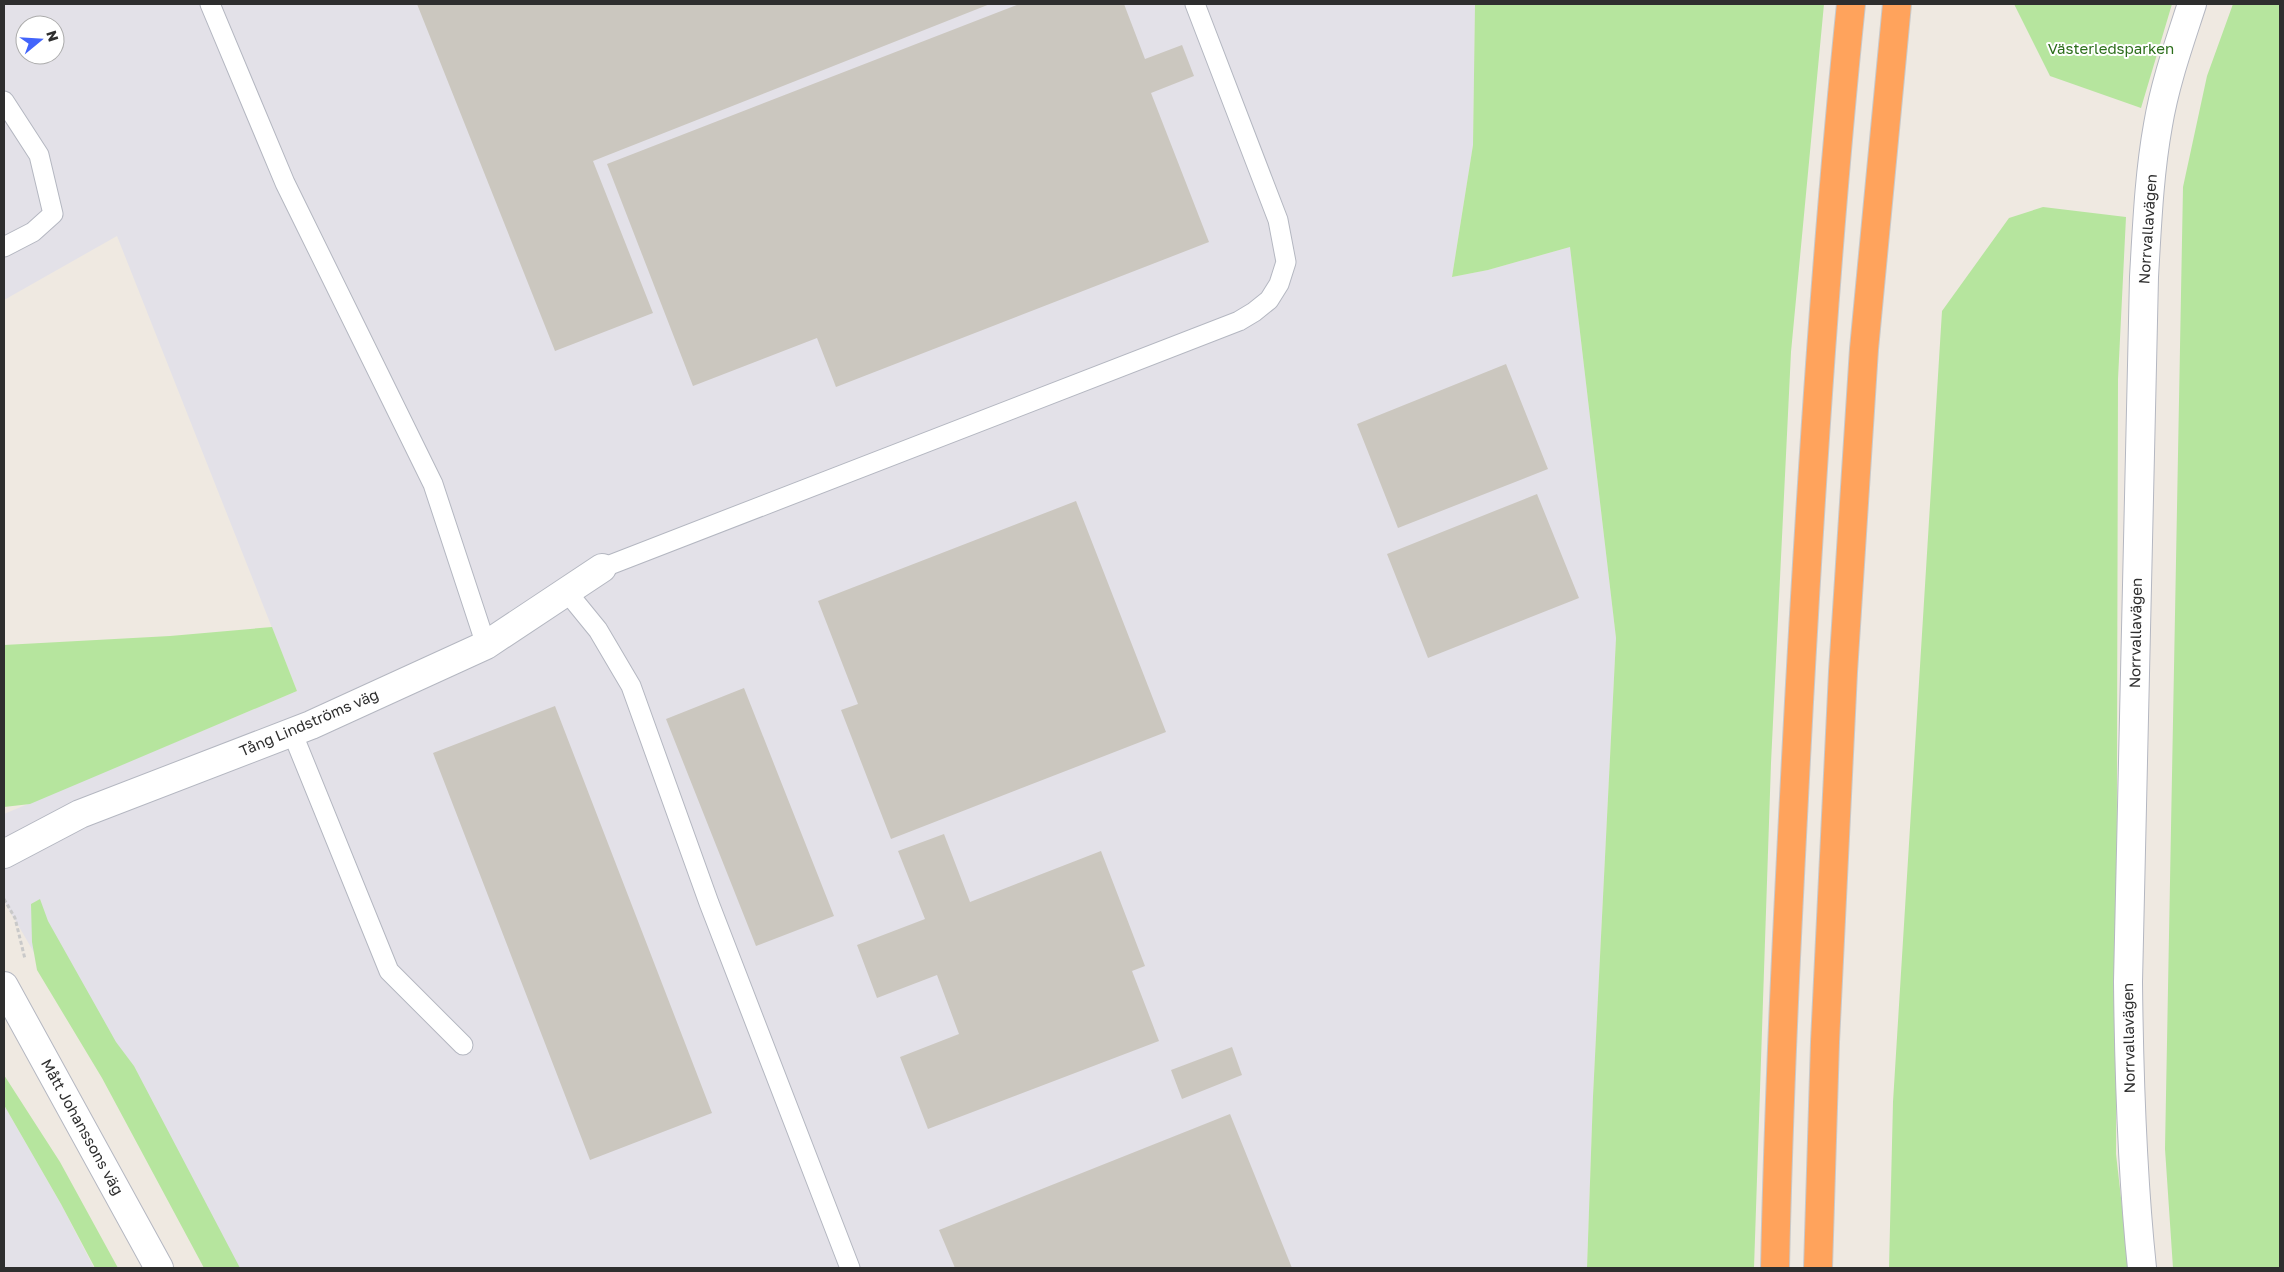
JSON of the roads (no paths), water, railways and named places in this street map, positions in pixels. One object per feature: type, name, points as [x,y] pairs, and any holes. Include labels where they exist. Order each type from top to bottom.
[{"type":"highway","points":[[1774,1268],[1779,1111],[1808,543],[1826,284],[1851,4]]},
{"type":"highway","points":[[1818,1268],[1825,1042],[1843,672],[1864,349],[1897,4]]},
{"type":"street","name":"Norrvallavägen","points":[[2142,1268],[2135,1208],[2129,1094],[2128,982],[2144,277],[2149,187],[2158,124],[2172,66],[2192,4]]},
{"type":"street","name":"Tång Lindströms väg","points":[[4,854],[80,814],[292,732],[486,645],[602,568]]},
{"type":"street","name":"Mått Johanssons väg","points":[[4,986],[159,1268]]},
{"type":"lane","points":[[210,4],[285,183],[434,484],[486,645]]},
{"type":"lane","points":[[602,568],[1238,321],[1254,312],[1268,300],[1279,284],[1286,262],[1278,220],[1195,4]]},
{"type":"lane","points":[[4,100],[39,155],[53,214],[33,232],[4,247]]},
{"type":"lane","points":[[567,592],[598,630],[631,686],[716,922],[850,1268]]},
{"type":"lane","points":[[292,732],[388,972],[463,1045]]},
{"type":"park label","name":"Västerledsparken","points":[[2111,49]]}]
